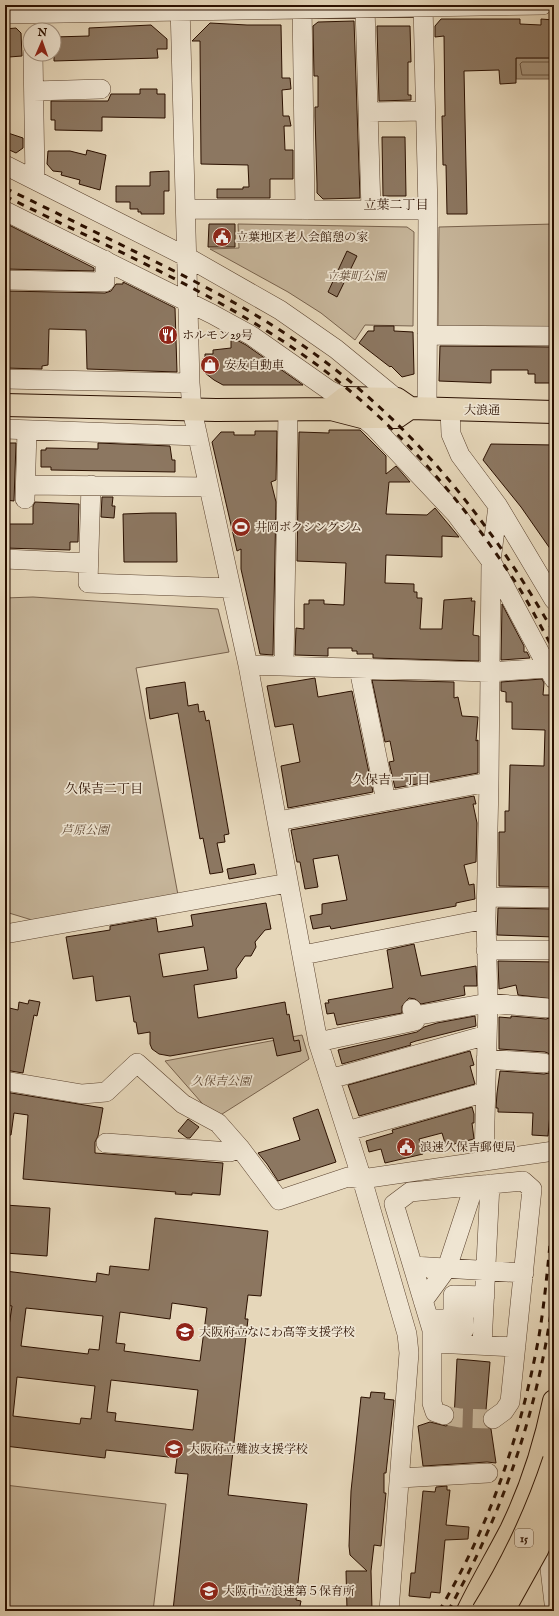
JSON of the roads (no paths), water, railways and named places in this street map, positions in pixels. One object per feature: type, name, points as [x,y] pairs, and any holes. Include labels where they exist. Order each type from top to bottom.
[{"type":"main road","name":"大浪通","points":[[338,404],[362,417],[397,417],[412,405]]},
{"type":"main road","name":"大浪通","points":[[5,405],[192,410],[288,410],[338,404],[412,405],[450,409],[554,412]]},
{"type":"main road","points":[[468,1611],[511,1529],[528,1492],[542,1454],[554,1401]]},
{"type":"main road","name":"15","points":[[483,1611],[521,1544],[539,1503],[554,1460]]},
{"type":"main road","name":"15","points":[[503,1611],[537,1550],[554,1512]]},
{"type":"street","points":[[5,14],[32,16],[180,8],[543,5]]},
{"type":"street","points":[[5,165],[187,257],[280,310],[412,405],[427,335],[428,210],[423,6]]},
{"type":"street","points":[[302,7],[305,210]]},
{"type":"street","points":[[365,7],[371,210]]},
{"type":"street","points":[[180,8],[192,410],[248,665],[318,1042],[362,1179],[407,1334],[409,1353],[389,1611]]},
{"type":"street","points":[[33,62],[35,180]]},
{"type":"street","points":[[34,91],[101,89]]},
{"type":"street","points":[[368,112],[425,111]]},
{"type":"street","points":[[186,209],[428,210]]},
{"type":"street","points":[[5,211],[188,302],[252,336],[329,390],[338,404]]},
{"type":"street","points":[[5,280],[105,282],[105,260]]},
{"type":"street","points":[[427,335],[554,336]]},
{"type":"street","points":[[5,379],[190,383]]},
{"type":"street","points":[[450,409],[451,434],[460,455],[498,506],[554,600]]},
{"type":"street","points":[[284,666],[288,410]]},
{"type":"street","points":[[248,665],[490,672],[552,671],[491,561],[456,514],[374,427],[362,417]]},
{"type":"street","points":[[5,429],[198,436]]},
{"type":"street","points":[[27,430],[25,492],[91,485],[209,487]]},
{"type":"street","points":[[91,485],[88,584],[231,588]]},
{"type":"street","points":[[484,1160],[488,1003],[486,918],[491,561],[498,506]]},
{"type":"street","points":[[5,559],[88,563]]},
{"type":"street","points":[[359,668],[386,801]]},
{"type":"street","points":[[278,821],[489,782]]},
{"type":"street","points":[[5,934],[288,883]]},
{"type":"street","points":[[487,897],[554,898]]},
{"type":"street","points":[[303,955],[486,918]]},
{"type":"street","points":[[486,950],[554,950]]},
{"type":"street","points":[[318,1042],[415,1022],[413,1012],[488,1003],[547,1008]]},
{"type":"street","points":[[330,1079],[487,1035]]},
{"type":"street","points":[[486,1059],[544,1063]]},
{"type":"street","points":[[5,1081],[82,1094],[106,1092],[137,1063],[184,1104],[218,1123],[240,1148],[279,1200],[348,1177],[362,1179],[554,1151]]},
{"type":"street","points":[[347,1131],[486,1092]]},
{"type":"street","points":[[106,1143],[230,1152],[240,1148]]},
{"type":"street","points":[[444,1415],[435,1412],[432,1403],[432,1331],[394,1204],[410,1192],[524,1181],[532,1189],[510,1402],[504,1411],[493,1419]]},
{"type":"street","points":[[424,1301],[447,1268],[482,1185]]},
{"type":"street","points":[[482,1185],[486,1271],[482,1345]]},
{"type":"street","points":[[413,1266],[524,1273]]},
{"type":"street","points":[[432,1331],[464,1330],[464,1308],[484,1302]]},
{"type":"street","points":[[432,1331],[482,1345],[516,1347]]},
{"type":"street","points":[[554,1468],[539,1471],[554,1603]]},
{"type":"street","points":[[400,1478],[488,1473]]},
{"type":"water","points":[[516,58],[554,58],[554,79],[516,79]]},
{"type":"tunnel","points":[[444,1415],[460,1418],[493,1419]]},
{"type":"railway","points":[[5,188],[211,290],[253,313],[293,338],[349,381],[385,412],[448,479],[505,554],[554,633]]},
{"type":"railway","points":[[5,196],[190,287],[262,328],[328,373],[388,425],[442,482],[490,545],[518,586],[554,650]]},
{"type":"railway","points":[[439,1611],[474,1546],[513,1444],[532,1372],[539,1336],[546,1288],[554,1207]]},
{"type":"railway","points":[[448,1611],[486,1535],[517,1456],[539,1375],[548,1333],[554,1291]]},
{"type":"place","name":"立葉地区老人会館憩の家","points":[[222,237]]},
{"type":"place","name":"ホルモン29号","points":[[168,335]]},
{"type":"place","name":"安友自動車","points":[[210,365]]},
{"type":"place","name":"井岡ボクシングジム","points":[[241,527]]},
{"type":"place","name":"浪速久保吉郵便局","points":[[406,1147]]},
{"type":"place","name":"大阪府立なにわ高等支援学校","points":[[185,1332]]},
{"type":"place","name":"大阪府立難波支援学校","points":[[174,1449]]},
{"type":"place","name":"大阪市立浪速第５保育所","points":[[209,1591]]},
{"type":"district","name":"立葉二丁目","points":[[396,204]]},
{"type":"district","name":"久保吉一丁目","points":[[391,779]]},
{"type":"district","name":"久保吉二丁目","points":[[104,788]]},
{"type":"park label","name":"立葉町公園","points":[[356,276]]},
{"type":"park label","name":"芦原公園","points":[[85,830]]},
{"type":"park label","name":"久保吉公園","points":[[221,1081]]}]
